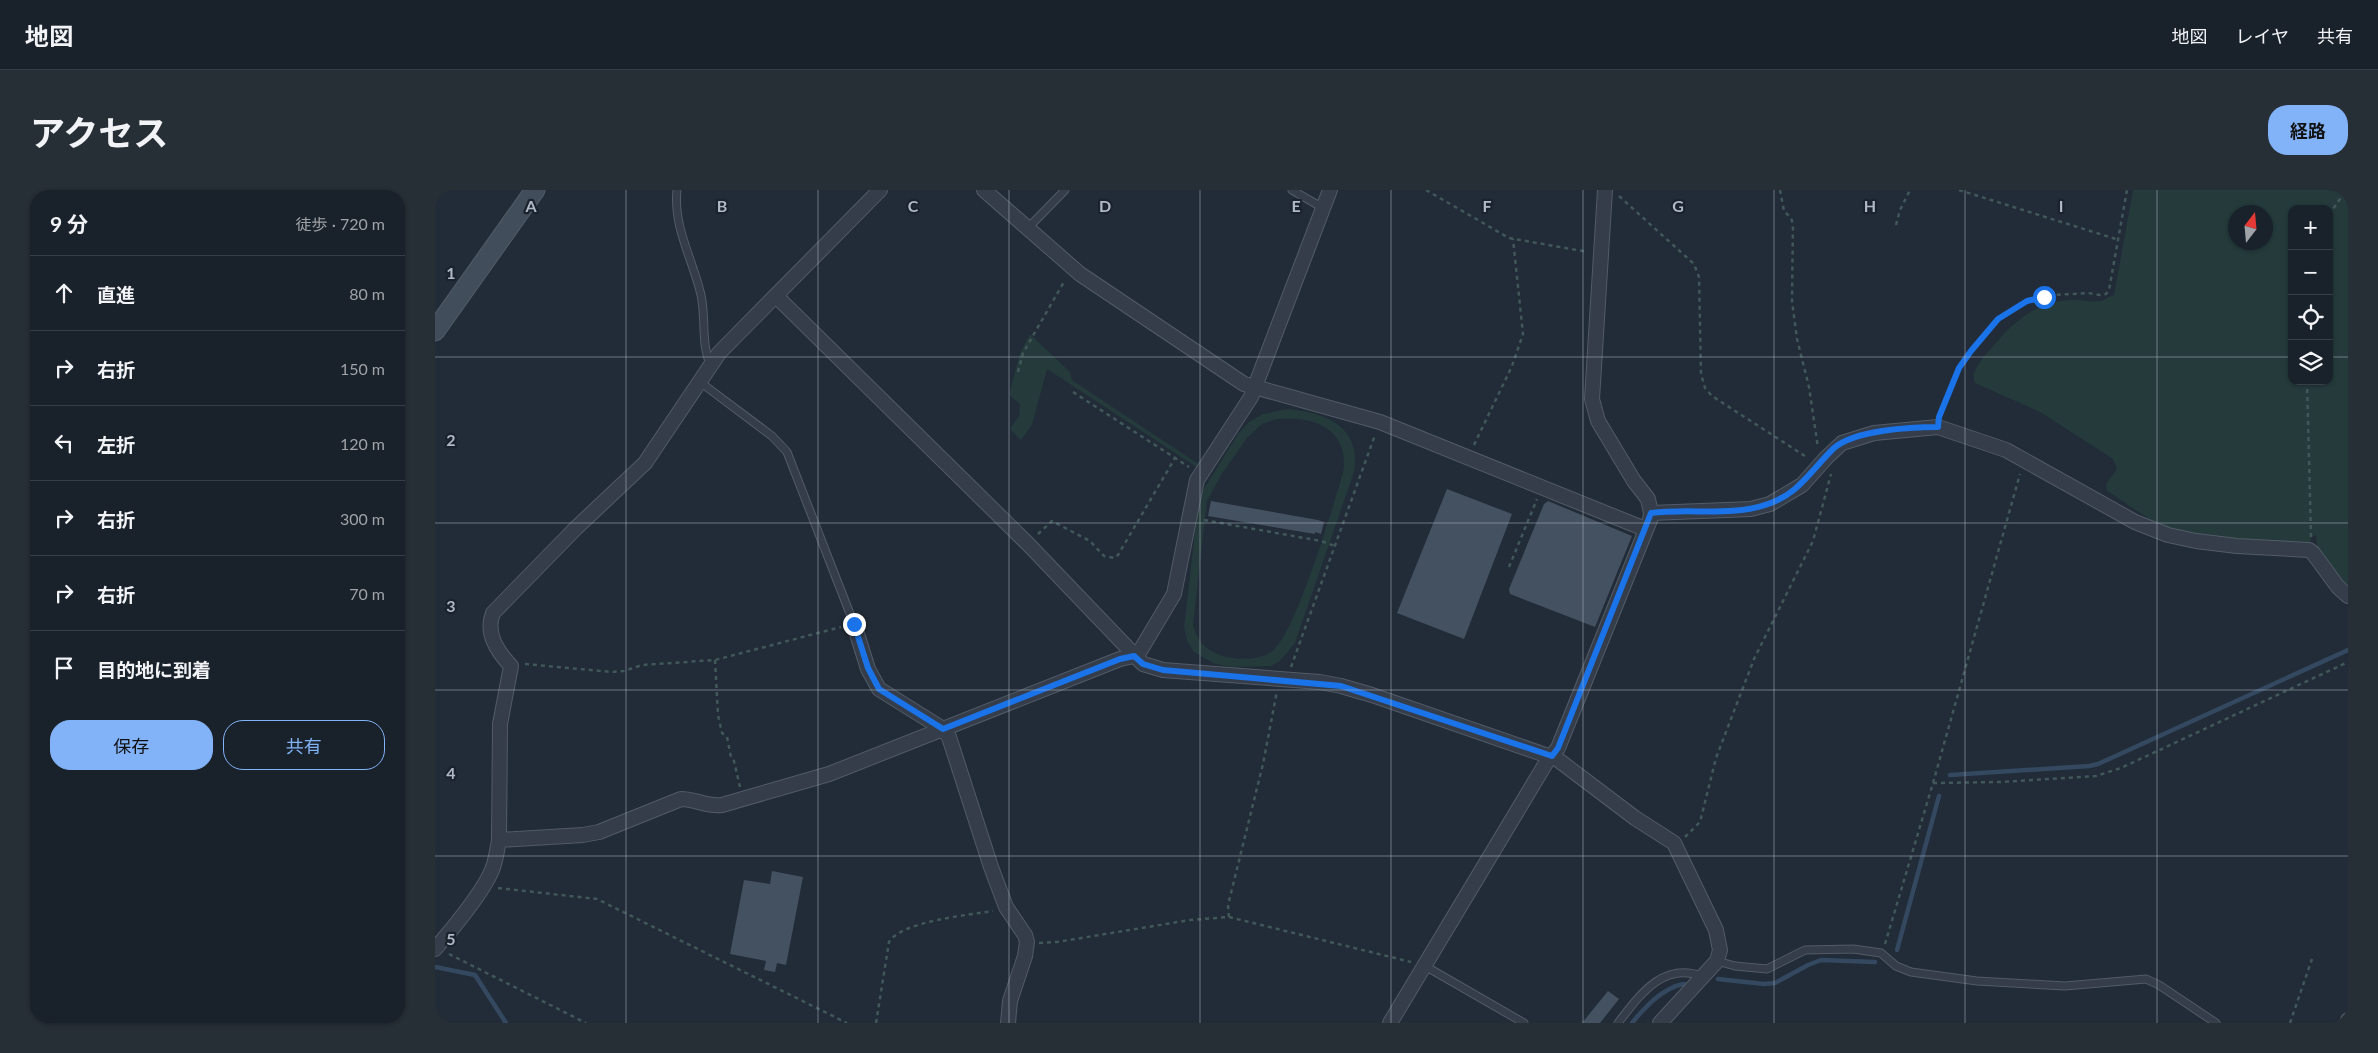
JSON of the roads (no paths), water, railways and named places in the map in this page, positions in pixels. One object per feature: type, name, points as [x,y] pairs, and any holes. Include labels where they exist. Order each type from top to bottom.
[{"type":"main road","points":[[435,331],[535,190]]},
{"type":"street","points":[[436,948],[485,884],[492,870],[499,840],[500,724],[511,666],[494,643],[491,635],[490,622],[493,613],[576,528],[645,463],[700,382],[710,364],[735,336],[880,190]]},
{"type":"street","points":[[984,190],[1073,268],[1244,384],[1255,389],[1380,422],[1645,529]]},
{"type":"street","points":[[499,840],[583,835],[599,832],[681,799],[689,799],[713,806],[829,774],[1111,662],[1134,656],[1146,643],[1174,594],[1182,563],[1194,488],[1255,389],[1330,190]]},
{"type":"street","points":[[1390,1023],[1558,748],[1651,513],[1648,499],[1629,474],[1594,412],[1592,399],[1605,190]]},
{"type":"street","points":[[776,296],[1028,544],[1143,664],[1163,670],[1320,682],[1360,691],[1552,756],[1635,818],[1674,843],[1716,930],[1720,950],[1717,961],[1660,1023]]},
{"type":"street","points":[[1651,513],[1751,509],[1770,504],[1801,485],[1842,443],[1904,428],[1938,427],[2006,450],[2135,522],[2168,535],[2229,545],[2309,550],[2338,587],[2348,596]]},
{"type":"street","points":[[854,624],[868,668],[879,689],[943,729],[949,737],[978,834],[1006,907],[1023,931],[1027,942],[1025,956],[1010,1002],[1008,1023]]},
{"type":"lane","points":[[677,190],[675,202],[678,221],[701,297],[705,353],[710,364]]},
{"type":"lane","points":[[1027,229],[1065,190]]},
{"type":"lane","points":[[1292,190],[1323,208]]},
{"type":"lane","points":[[700,382],[772,436],[787,452],[854,624]]},
{"type":"lane","points":[[1717,961],[1761,969],[1776,966],[1798,953],[1814,949],[1853,949],[1881,953],[1903,969],[1977,981],[2065,986],[2146,979],[2159,985],[2216,1023]]},
{"type":"lane","points":[[1425,966],[1524,1023]]},
{"type":"lane","points":[[1618,1023],[1645,990],[1663,977],[1680,972],[1702,976]]},
{"type":"waterway","points":[[1950,775],[2098,764],[2348,650]]},
{"type":"waterway","points":[[1897,950],[1939,796]]},
{"type":"waterway","points":[[1718,979],[1764,984],[1775,983],[1821,960],[1875,962]]},
{"type":"waterway","points":[[435,967],[475,975],[506,1023]]},
{"type":"waterway","points":[[1632,1023],[1648,1005],[1662,994],[1669,989],[1684,984]]}]
